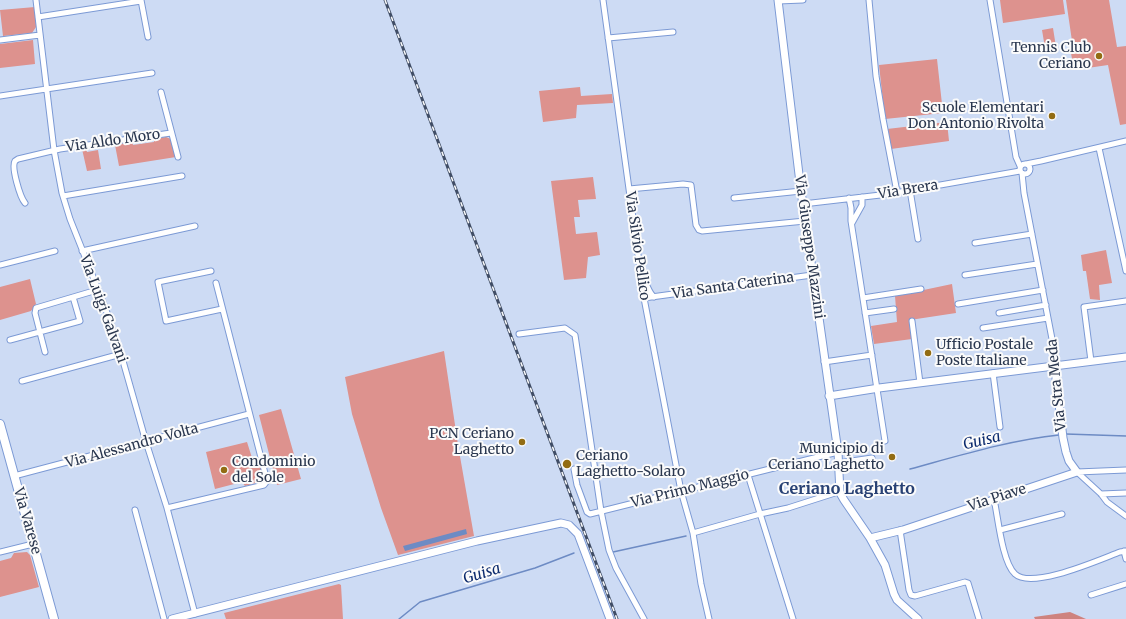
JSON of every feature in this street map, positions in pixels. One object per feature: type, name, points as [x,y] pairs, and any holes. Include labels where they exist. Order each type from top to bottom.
[{"type":"main road","name":"Via Varese","points":[[0,424],[54,619]]},
{"type":"street","name":"Via Luigi Galvani","points":[[36,0],[54,150],[63,196],[70,219],[105,307],[121,354],[146,442],[168,508],[195,614]]},
{"type":"street","name":"Via Silvio Pellico","points":[[603,0],[644,298],[681,491],[693,533],[701,584],[709,619]]},
{"type":"street","points":[[778,1],[803,0]]},
{"type":"street","points":[[869,0],[876,76],[897,192]]},
{"type":"street","name":"Via Stra Meda","points":[[990,0],[1016,157],[1023,169],[1023,183],[1037,264],[1057,365],[1055,370],[1066,452],[1069,461],[1077,472],[1101,494],[1107,502],[1126,516]]},
{"type":"street","points":[[38,17],[141,1],[148,37]]},
{"type":"street","name":"Via Giuseppe Mazzini","points":[[778,1],[812,275],[838,452],[840,493]]},
{"type":"street","points":[[608,38],[673,32]]},
{"type":"street","points":[[0,40],[40,35]]},
{"type":"street","points":[[0,96],[152,73]]},
{"type":"street","points":[[160,92],[178,157]]},
{"type":"street","name":"Via Aldo Moro","points":[[25,203],[21,197],[13,164],[18,159],[54,150],[171,133]]},
{"type":"street","points":[[1023,169],[1041,162],[1126,141]]},
{"type":"street","points":[[1099,148],[1126,271]]},
{"type":"street","name":"Via Brera","points":[[803,204],[910,190],[1023,169]]},
{"type":"street","points":[[63,196],[182,176]]},
{"type":"street","points":[[629,189],[691,185],[696,225],[699,230],[702,231],[806,221]]},
{"type":"street","points":[[910,190],[918,239]]},
{"type":"street","points":[[734,198],[801,191]]},
{"type":"street","points":[[852,224],[862,205],[862,197]]},
{"type":"street","points":[[849,198],[852,208],[852,224],[885,441]]},
{"type":"street","points":[[82,250],[195,226]]},
{"type":"street","points":[[975,243],[1032,234]]},
{"type":"street","points":[[0,265],[55,251]]},
{"type":"street","points":[[966,274],[1037,264]]},
{"type":"street","points":[[211,271],[158,282],[166,320],[222,309]]},
{"type":"street","name":"Via Santa Caterina","points":[[644,298],[812,275]]},
{"type":"street","name":"Via Santa Caterina","points":[[642,279],[647,284],[650,294],[654,297]]},
{"type":"street","points":[[168,508],[264,485],[268,478],[252,419],[249,414],[250,411],[216,284]]},
{"type":"street","points":[[863,298],[921,289]]},
{"type":"street","points":[[45,352],[35,311],[36,308],[97,290]]},
{"type":"street","points":[[958,304],[1043,290]]},
{"type":"street","points":[[10,340],[80,321],[73,297]]},
{"type":"street","points":[[1091,361],[1084,307],[1126,301]]},
{"type":"street","points":[[999,313],[1046,305]]},
{"type":"street","points":[[865,313],[894,309]]},
{"type":"street","points":[[983,328],[1048,318]]},
{"type":"street","points":[[912,321],[920,383]]},
{"type":"street","points":[[519,334],[565,328],[575,335],[601,511],[609,550],[616,568],[644,619]]},
{"type":"street","points":[[22,381],[121,354]]},
{"type":"street","points":[[824,362],[872,355]]},
{"type":"street","points":[[829,396],[876,388],[1126,357]]},
{"type":"street","points":[[993,373],[1000,427]]},
{"type":"street","name":"Via Alessandro Volta","points":[[14,476],[249,414]]},
{"type":"street","name":"Via Primo Maggio","points":[[574,469],[577,485],[587,512],[590,514],[838,452]]},
{"type":"street","points":[[838,463],[872,458]]},
{"type":"street","name":"Via Piave","points":[[870,538],[900,530],[1077,472],[1126,470]]},
{"type":"street","points":[[748,475],[793,619]]},
{"type":"street","points":[[693,533],[838,492],[870,538],[887,569],[897,600],[918,619]]},
{"type":"street","points":[[1101,494],[1126,493]]},
{"type":"street","points":[[994,499],[1006,560],[1015,574],[1020,578],[1056,576],[1125,551],[1126,559]]},
{"type":"street","points":[[135,510],[164,619]]},
{"type":"street","points":[[1000,530],[1062,514]]},
{"type":"street","points":[[172,619],[477,541],[564,523],[572,527],[578,534],[610,619]]},
{"type":"street","points":[[900,530],[908,585],[911,595],[915,596],[965,582],[968,583],[979,619]]},
{"type":"street","points":[[0,552],[33,544]]},
{"type":"street","points":[[1091,595],[1126,584]]},
{"type":"shaded area","points":[[1000,0],[1063,0],[1065,14],[1003,23]]},
{"type":"shaded area","name":"Tennis Club Ceriano","points":[[1066,0],[1109,0],[1117,47],[1126,46],[1126,124],[1120,125],[1108,65],[1074,70],[1069,42],[1072,41]]},
{"type":"shaded area","points":[[35,7],[36,27],[32,33],[3,36],[0,10]]},
{"type":"shaded area","points":[[1053,28],[1056,47],[1045,48],[1042,30]]},
{"type":"shaded area","points":[[33,40],[35,64],[0,68],[0,44]]},
{"type":"shaded area","points":[[937,59],[943,113],[885,119],[879,65]]},
{"type":"shaded area","points":[[580,87],[581,96],[612,94],[613,103],[577,105],[576,118],[543,122],[539,91]]},
{"type":"shaded area","points":[[947,122],[949,141],[891,149],[887,129]]},
{"type":"shaded area","points":[[166,137],[171,139],[176,157],[119,166],[115,145],[132,142],[133,145],[154,142],[154,139]]},
{"type":"shaded area","points":[[82,149],[86,149],[87,152],[98,150],[101,169],[87,171]]},
{"type":"shaded area","points":[[593,177],[596,199],[578,200],[580,217],[574,217],[576,234],[597,232],[600,255],[588,257],[586,278],[564,280],[551,181]]},
{"type":"shaded area","points":[[1106,250],[1112,283],[1099,285],[1100,300],[1090,299],[1086,271],[1083,271],[1081,255]]},
{"type":"shaded area","points":[[30,279],[36,304],[31,311],[0,320],[0,287]]},
{"type":"shaded area","points":[[952,284],[956,313],[910,320],[912,339],[874,344],[871,326],[897,322],[895,296]]},
{"type":"shaded area","points":[[444,351],[458,445],[474,536],[398,555],[381,508],[352,414],[345,377]]},
{"type":"shaded area","points":[[281,409],[301,479],[277,485],[259,415]]},
{"type":"shaded area","points":[[247,442],[253,461],[260,461],[265,479],[263,481],[245,486],[242,482],[215,489],[206,452]]},
{"type":"shaded area","points":[[27,552],[30,555],[39,587],[0,597],[0,561],[11,558],[14,553]]},
{"type":"shaded area","points":[[339,584],[341,585],[343,619],[226,619],[224,613]]},
{"type":"shaded area","points":[[1070,612],[1086,619],[1035,619],[1034,617]]},
{"type":"water","points":[[466,529],[467,534],[405,551],[403,546]]},
{"type":"waterway","name":"Guisa","points":[[1066,434],[1126,436]]},
{"type":"waterway","name":"Guisa","points":[[910,469],[1003,445],[1040,437],[1059,435]]},
{"type":"waterway","name":"Guisa","points":[[613,552],[686,536]]},
{"type":"waterway","name":"Guisa","points":[[399,619],[420,602],[535,568],[574,553]]},
{"type":"railway","points":[[385,0],[617,619]]},
{"type":"place","name":"Tennis Club Ceriano","points":[[1099,56]]},
{"type":"place","name":"Scuole Elementari Don Antonio Rivolta","points":[[1052,116]]},
{"type":"place","name":"Ufficio Postale Poste Italiane","points":[[928,353]]},
{"type":"place","name":"PCN Ceriano Laghetto","points":[[522,442]]},
{"type":"place","name":"Municipio di Ceriano Laghetto","points":[[892,457]]},
{"type":"place","name":"Ceriano Laghetto-Solaro","points":[[567,464]]},
{"type":"place","name":"Condominio del Sole","points":[[224,470]]},
{"type":"district","name":"Ceriano Laghetto","points":[[847,489]]}]
